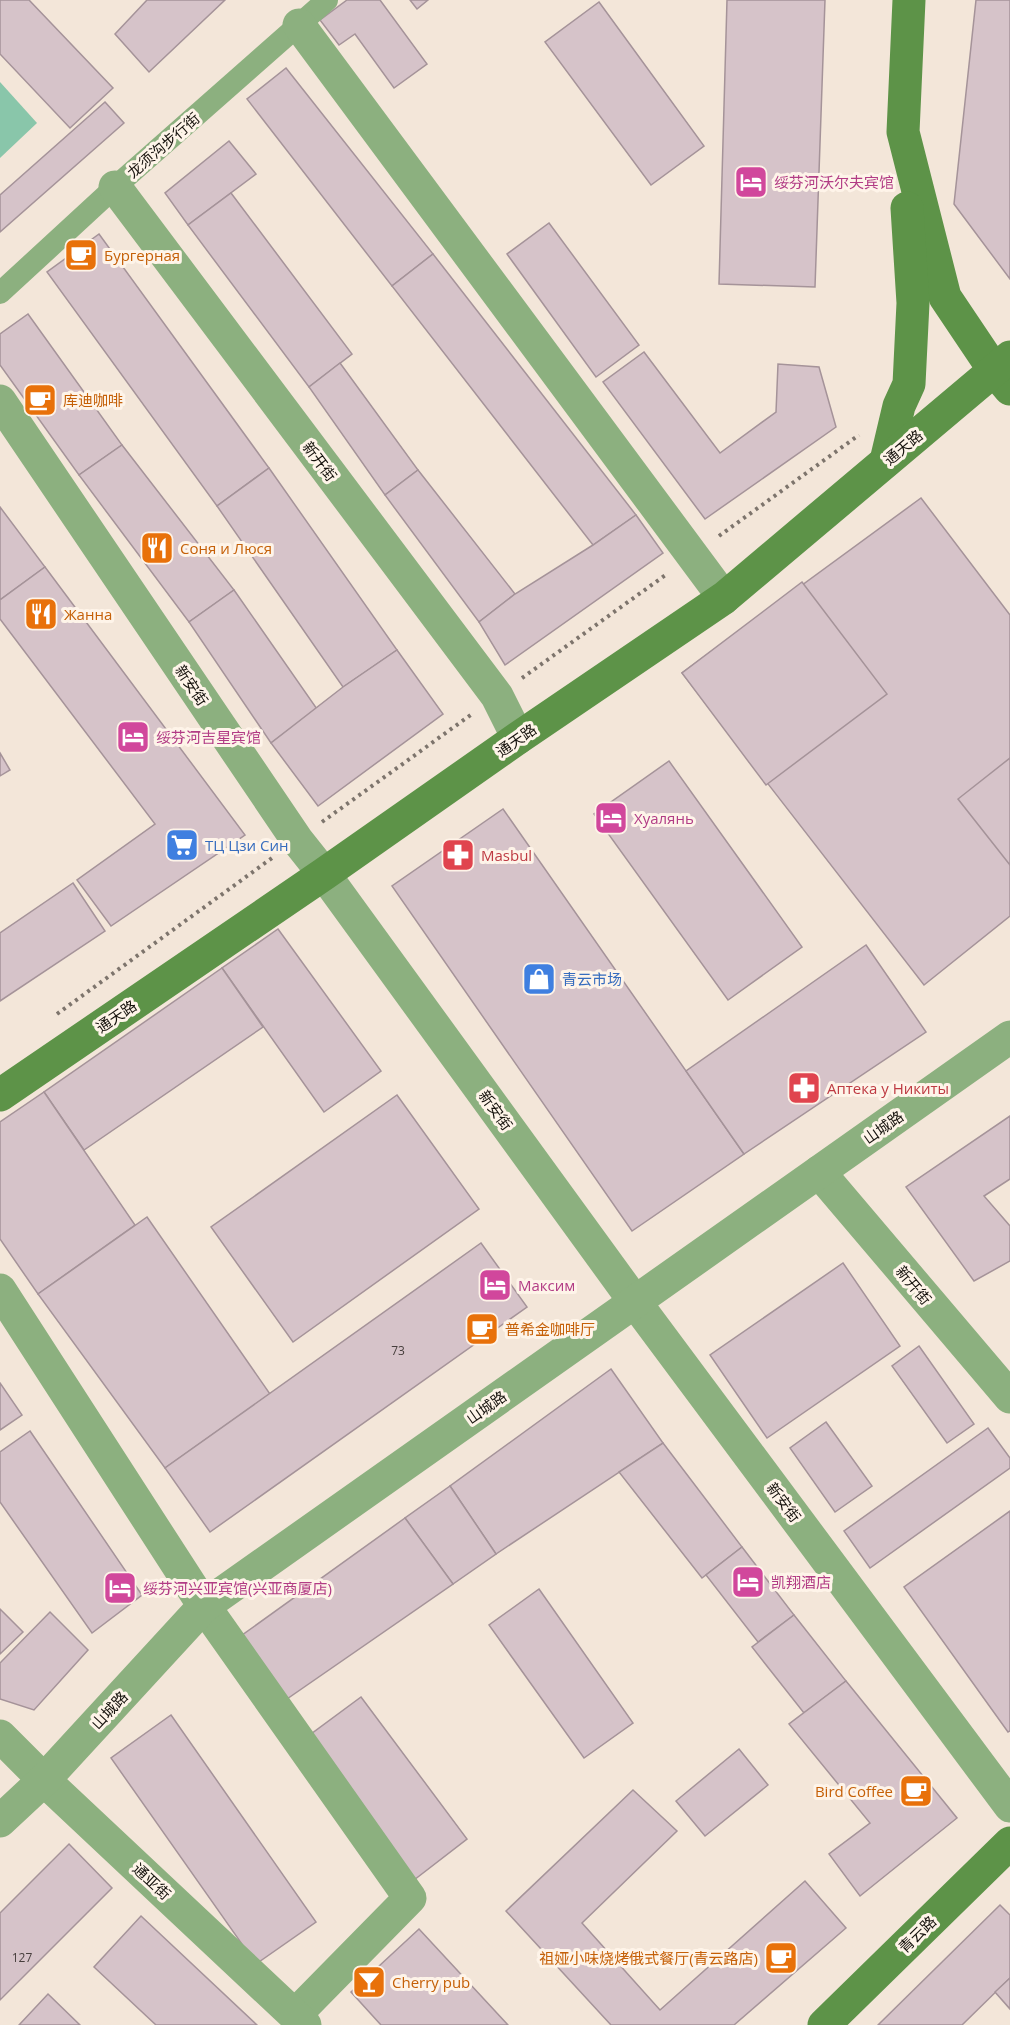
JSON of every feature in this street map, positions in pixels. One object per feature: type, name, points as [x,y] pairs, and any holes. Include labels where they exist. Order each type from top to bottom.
[{"type":"main road","points":[[886,461],[899,406],[909,384],[913,303],[903,132],[909,0]]},
{"type":"main road","points":[[903,132],[945,297],[1005,372]]},
{"type":"main road","name":"通天路","points":[[0,1095],[724,598],[886,461],[1005,372]]},
{"type":"main road","name":"青云路","points":[[824,2025],[1010,1843]]},
{"type":"street","name":"龙须沟步行街","points":[[0,293],[115,187],[327,0]]},
{"type":"street","points":[[299,25],[724,598]]},
{"type":"street","name":"新开街","points":[[115,187],[497,696],[518,738]]},
{"type":"street","name":"新安街","points":[[0,401],[297,840],[635,1302],[1010,1806]]},
{"type":"street","name":"山城路","points":[[0,1821],[44,1780],[204,1606],[1010,1037]]},
{"type":"street","name":"新开街","points":[[819,1172],[1010,1397]]},
{"type":"street","points":[[0,1290],[204,1606],[410,1898],[300,2020]]},
{"type":"street","name":"通亚街","points":[[0,1736],[300,2020]]},
{"type":"green space","points":[[0,82],[37,123],[0,158]]},
{"type":"building","points":[[0,0],[29,0],[113,88],[70,128],[0,54]]},
{"type":"building","points":[[147,0],[225,0],[149,72],[115,34]]},
{"type":"building","points":[[347,0],[380,0],[427,64],[394,88],[355,34],[339,45],[320,20]]},
{"type":"building","points":[[410,0],[428,0],[417,9]]},
{"type":"building","points":[[727,0],[825,0],[815,287],[719,284]]},
{"type":"building","points":[[976,0],[1010,0],[1010,279],[954,204]]},
{"type":"building","points":[[599,2],[704,146],[651,185],[545,42]]},
{"type":"building","points":[[286,68],[433,254],[392,286],[247,99]]},
{"type":"building","points":[[105,102],[124,123],[0,232],[0,195]]},
{"type":"building","points":[[229,141],[256,174],[188,225],[165,193]]},
{"type":"building","points":[[231,193],[352,354],[309,387],[188,225]]},
{"type":"building","points":[[549,223],[639,345],[596,377],[507,254]]},
{"type":"building","points":[[99,234],[269,468],[217,506],[47,272]]},
{"type":"building","points":[[433,254],[636,515],[593,545],[392,286]]},
{"type":"building","points":[[28,314],[122,445],[79,475],[0,365],[0,334]]},
{"type":"building","points":[[644,352],[720,453],[776,412],[778,364],[819,367],[836,427],[705,519],[603,382]]},
{"type":"building","points":[[340,363],[418,470],[385,495],[309,387]]},
{"type":"building","points":[[122,445],[234,590],[189,622],[79,475]]},
{"type":"building","points":[[269,468],[397,650],[343,687],[217,506]]},
{"type":"building","points":[[418,470],[515,594],[479,622],[385,495]]},
{"type":"building","points":[[921,498],[1010,615],[1010,916],[924,985],[682,673]]},
{"type":"building","points":[[0,507],[45,567],[0,600]]},
{"type":"building","points":[[636,515],[663,553],[505,665],[479,622],[515,594]]},
{"type":"building","points":[[45,567],[245,835],[111,926],[77,880],[155,824],[0,619],[0,600]]},
{"type":"building","points":[[802,582],[887,694],[766,785],[682,673]]},
{"type":"building","points":[[234,590],[317,709],[271,743],[189,622]]},
{"type":"building","points":[[397,650],[443,714],[318,806],[271,743],[343,687]]},
{"type":"building","points":[[0,753],[10,770],[0,776]]},
{"type":"building","points":[[1010,758],[1010,865],[958,799]]},
{"type":"building","points":[[669,761],[802,947],[728,1000],[594,814]]},
{"type":"building","name":"青云市场","points":[[503,809],[744,1154],[632,1231],[392,886]]},
{"type":"building","points":[[73,883],[105,931],[0,1001],[0,933]]},
{"type":"building","points":[[278,929],[381,1071],[324,1112],[222,968]]},
{"type":"building","points":[[866,945],[926,1032],[744,1154],[686,1071]]},
{"type":"building","points":[[222,968],[263,1027],[84,1150],[44,1092]]},
{"type":"building","points":[[44,1092],[135,1225],[38,1294],[0,1239],[0,1122]]},
{"type":"building","points":[[397,1095],[479,1209],[293,1342],[211,1227]]},
{"type":"building","points":[[1010,1116],[1010,1179],[984,1196],[1010,1226],[1010,1261],[974,1281],[906,1187]]},
{"type":"building","points":[[147,1217],[270,1394],[165,1468],[38,1294]]},
{"type":"building","points":[[481,1243],[527,1307],[210,1532],[165,1468]]},
{"type":"building","points":[[843,1263],[900,1346],[767,1438],[710,1355]]},
{"type":"building","points":[[919,1346],[974,1424],[947,1443],[892,1366]]},
{"type":"building","points":[[611,1369],[663,1443],[496,1554],[450,1486]]},
{"type":"building","points":[[0,1383],[22,1415],[0,1430]]},
{"type":"building","points":[[826,1422],[872,1486],[835,1512],[790,1448]]},
{"type":"building","points":[[988,1428],[1010,1458],[1010,1468],[870,1568],[844,1531]]},
{"type":"building","points":[[30,1431],[142,1595],[92,1633],[0,1502],[0,1452]]},
{"type":"building","points":[[663,1443],[742,1547],[702,1578],[619,1472]]},
{"type":"building","points":[[450,1486],[496,1554],[453,1584],[405,1518]]},
{"type":"building","points":[[1010,1511],[1010,1731],[1008,1732],[904,1587]]},
{"type":"building","points":[[405,1518],[453,1584],[284,1701],[238,1638]]},
{"type":"building","points":[[742,1547],[794,1615],[758,1642],[706,1575]]},
{"type":"building","points":[[539,1589],[633,1723],[584,1758],[489,1625]]},
{"type":"building","points":[[0,1609],[23,1632],[0,1654]]},
{"type":"building","points":[[50,1612],[88,1650],[34,1710],[0,1699],[0,1663]]},
{"type":"building","points":[[794,1615],[846,1681],[804,1713],[752,1647]]},
{"type":"building","points":[[846,1681],[957,1818],[860,1896],[829,1854],[870,1823],[789,1724]]},
{"type":"building","points":[[361,1697],[467,1839],[414,1880],[307,1737]]},
{"type":"building","points":[[171,1715],[316,1922],[256,1964],[111,1758]]},
{"type":"building","points":[[739,1749],[768,1785],[705,1836],[676,1801]]},
{"type":"building","points":[[633,1790],[677,1831],[582,1923],[660,2010],[805,1881],[846,1928],[734,2025],[611,2025],[506,1911]]},
{"type":"building","points":[[69,1844],[112,1888],[0,2000],[0,1913]]},
{"type":"building","points":[[1000,1905],[1010,1915],[1010,1978],[962,2025],[878,2025]]},
{"type":"building","points":[[141,1916],[257,2025],[156,2025],[94,1967]]},
{"type":"building","points":[[419,1929],[508,2025],[381,2025],[351,1992]]},
{"type":"building","points":[[1010,1978],[1010,2009],[995,1992]]},
{"type":"building","points":[[48,1994],[80,2025],[19,2025]]},
{"type":"place","name":"绥芬河沃尔夫宾馆","points":[[751,182]]},
{"type":"place","name":"Бургерная","points":[[81,255]]},
{"type":"place","name":"库迪咖啡","points":[[40,400]]},
{"type":"place","name":"Соня и Люся","points":[[157,548]]},
{"type":"place","name":"Жанна","points":[[41,614]]},
{"type":"place","name":"绥芬河吉星宾馆","points":[[133,737]]},
{"type":"place","name":"Хуалянь","points":[[611,818]]},
{"type":"place","name":"ТЦ Цзи Син","points":[[182,845]]},
{"type":"place","name":"Masbul","points":[[458,855]]},
{"type":"place","name":"青云市场","points":[[539,979]]},
{"type":"place","name":"Аптека у Никиты","points":[[804,1088]]},
{"type":"place","name":"Максим","points":[[495,1285]]},
{"type":"place","name":"普希金咖啡厅","points":[[482,1329]]},
{"type":"place","name":"凯翔酒店","points":[[748,1582]]},
{"type":"place","name":"绥芬河兴亚宾馆(兴亚商厦店)","points":[[120,1588]]},
{"type":"place","name":"Bird Coffee","points":[[916,1791]]},
{"type":"place","name":"祖娅小味烧烤俄式餐厅(青云路店)","points":[[781,1958]]},
{"type":"place","name":"Cherry pub","points":[[369,1982]]}]
